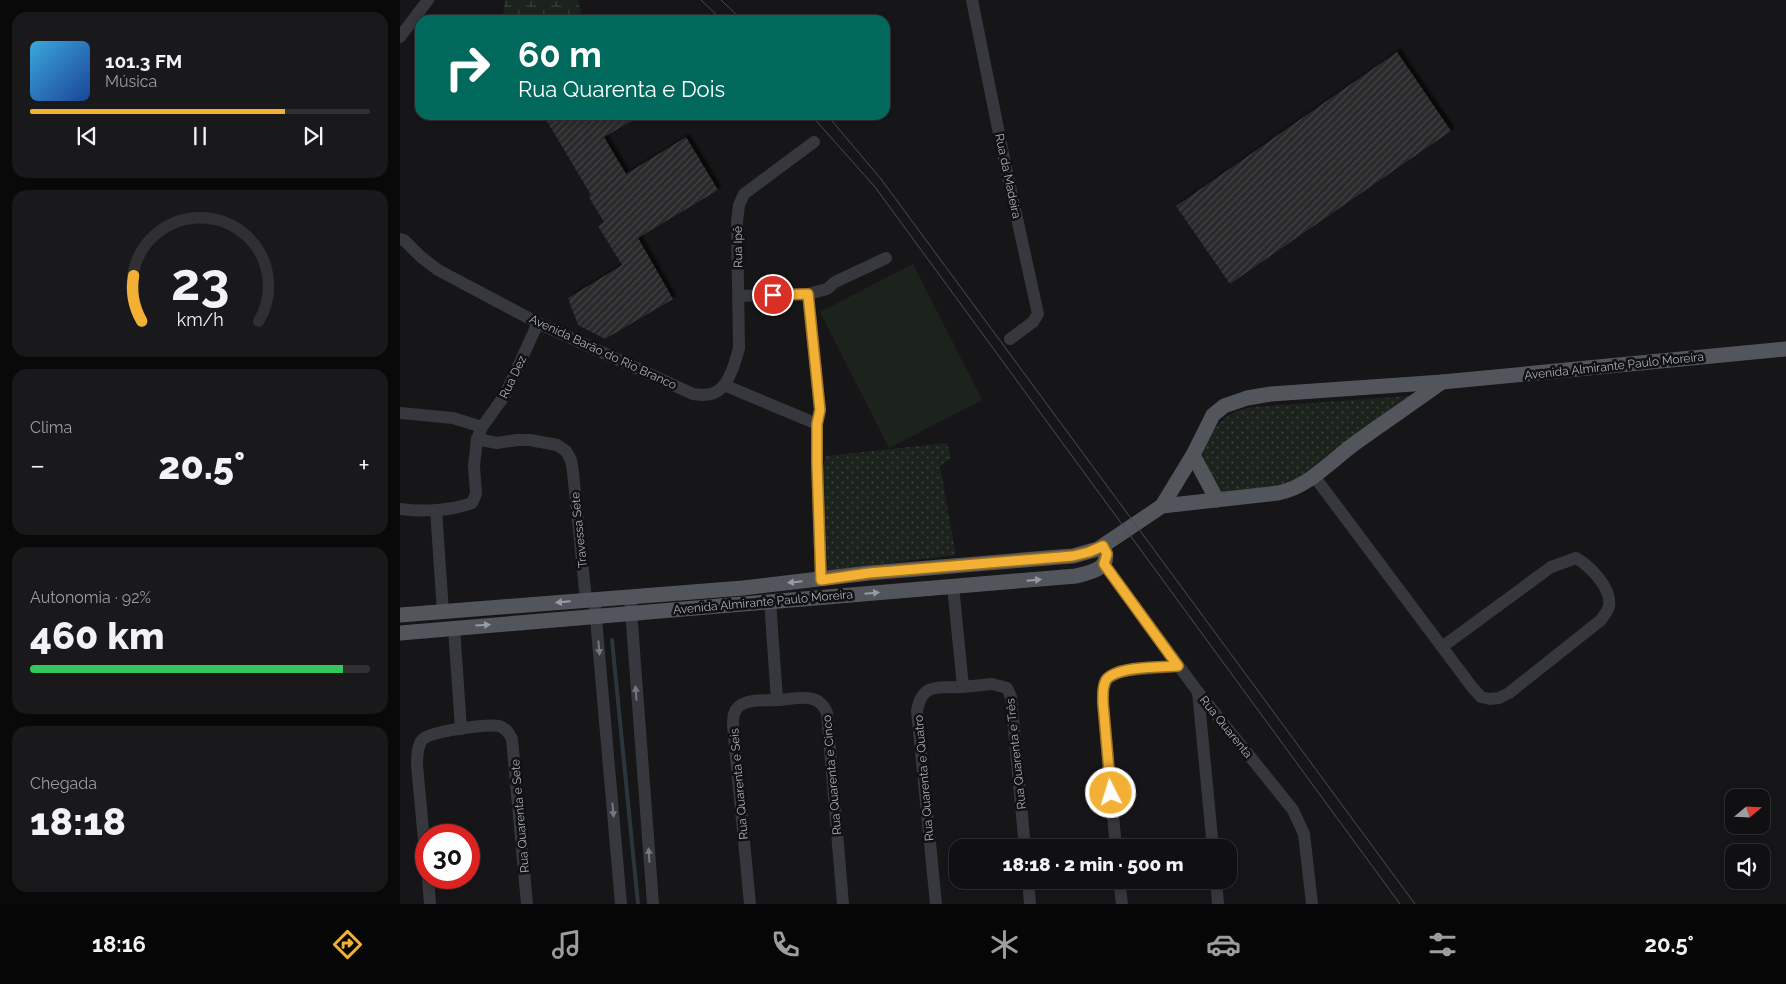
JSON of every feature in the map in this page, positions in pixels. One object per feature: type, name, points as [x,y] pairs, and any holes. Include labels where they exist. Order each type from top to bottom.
[{"type":"main road","name":"Avenida Almirante Paulo Moreira","points":[[400,615],[630,597],[821,580],[869,573],[1073,556],[1103,546],[1162,506],[1193,455],[1213,415],[1224,406],[1247,398],[1271,394],[1442,382],[1786,349]]},
{"type":"main road","name":"Avenida Almirante Paulo Moreira","points":[[1162,506],[1287,491],[1314,476],[1354,444],[1442,382]]},
{"type":"main road","points":[[1193,455],[1217,500]]},
{"type":"main road","points":[[1103,546],[1107,554],[1104,564]]},
{"type":"main road","name":"Avenida Almirante Paulo Moreira","points":[[400,633],[1076,576],[1100,569],[1104,564]]},
{"type":"main road","points":[[917,569],[919,589]]},
{"type":"street","points":[[417,15],[428,0]]},
{"type":"street","name":"Rua da Madeira","points":[[972,0],[1038,314],[1033,322],[1010,339]]},
{"type":"street","points":[[400,37],[415,17]]},
{"type":"street","name":"Rua Ipê","points":[[724,385],[735,364],[739,348],[737,222],[739,205],[744,194],[814,142]]},
{"type":"street","points":[[400,227],[402,240]]},
{"type":"street","name":"Avenida Barão do Rio Branco","points":[[402,240],[438,270],[538,323],[693,394],[705,395],[717,392],[724,385]]},
{"type":"street","points":[[738,296],[808,294],[827,289],[835,282],[886,258]]},
{"type":"street","points":[[808,294],[820,410],[817,424],[821,580]]},
{"type":"street","name":"Rua Dez","points":[[479,433],[505,395],[538,323]]},
{"type":"street","points":[[724,385],[817,424]]},
{"type":"street","points":[[400,414],[453,418],[479,433],[474,466],[476,494],[472,503],[466,506],[436,510],[400,509]]},
{"type":"street","name":"Travessa Sete","points":[[479,433],[497,443],[530,440],[557,445],[566,451],[570,460],[590,600],[596,617],[621,904]]},
{"type":"street","points":[[1314,476],[1442,647],[1472,687],[1481,697],[1499,698],[1509,693],[1601,620],[1609,604],[1608,595],[1603,585],[1584,563],[1576,558],[1565,561],[1551,567],[1442,647]]},
{"type":"street","points":[[436,510],[443,612]]},
{"type":"street","name":"Rua Quarenta","points":[[1104,564],[1178,666],[1293,810],[1304,834],[1312,904]]},
{"type":"street","points":[[953,586],[963,686]]},
{"type":"street","points":[[630,597],[653,904]]},
{"type":"street","points":[[770,601],[777,700]]},
{"type":"street","points":[[422,824],[417,765],[421,740],[428,735],[462,729],[454,628]]},
{"type":"street","points":[[1115,839],[1103,689],[1107,679],[1121,671],[1178,666]]},
{"type":"street","name":"Rua Quarenta e Três","points":[[963,686],[1000,685],[1007,688],[1011,697],[1024,839]]},
{"type":"street","name":"Rua Quarenta e Quatro","points":[[936,904],[917,711],[919,699],[924,692],[934,688],[963,686]]},
{"type":"street","points":[[1198,692],[1212,839]]},
{"type":"street","name":"Rua Quarenta e Cinco","points":[[777,700],[811,698],[819,701],[827,713],[843,904]]},
{"type":"street","name":"Rua Quarenta e Seis","points":[[750,904],[733,726],[734,713],[740,704],[777,700]]},
{"type":"street","name":"Rua Quarenta e Sete","points":[[462,729],[498,726],[507,730],[512,739],[527,904]]},
{"type":"street","points":[[429,889],[430,904]]},
{"type":"street","points":[[1029,889],[1030,904]]},
{"type":"street","points":[[1120,889],[1122,904]]},
{"type":"street","points":[[1217,889],[1218,904]]},
{"type":"green space","points":[[505,0],[578,0],[582,15],[503,15]]},
{"type":"green space","points":[[913,264],[982,400],[889,448],[820,312]]},
{"type":"green space","points":[[1410,396],[1288,488],[1219,493],[1203,458],[1204,450],[1216,427],[1237,411],[1253,407]]},
{"type":"green space","points":[[947,443],[951,458],[940,466],[956,555],[828,570],[822,468],[826,456]]},
{"type":"building","points":[[1397,52],[1451,131],[1230,284],[1176,206]]},
{"type":"building","points":[[546,120],[633,120],[604,137],[626,174],[686,137],[718,190],[638,238],[673,299],[605,339],[578,325],[568,298],[622,265],[598,226],[604,222],[589,197],[591,195]]},
{"type":"waterway","points":[[612,640],[638,904]]},
{"type":"tram line","points":[[701,0],[717,15]]},
{"type":"tram line","points":[[721,0],[737,15]]},
{"type":"tram line","points":[[815,120],[875,187],[1400,904]]},
{"type":"tram line","points":[[831,120],[881,179],[1415,904]]},
{"type":"route","points":[[773,295],[808,294],[817,366],[820,410],[817,424],[817,463],[821,580],[869,573],[1073,556],[1103,546],[1107,554],[1104,564],[1178,666],[1121,671],[1107,679],[1103,689],[1103,703],[1111,793]]}]
